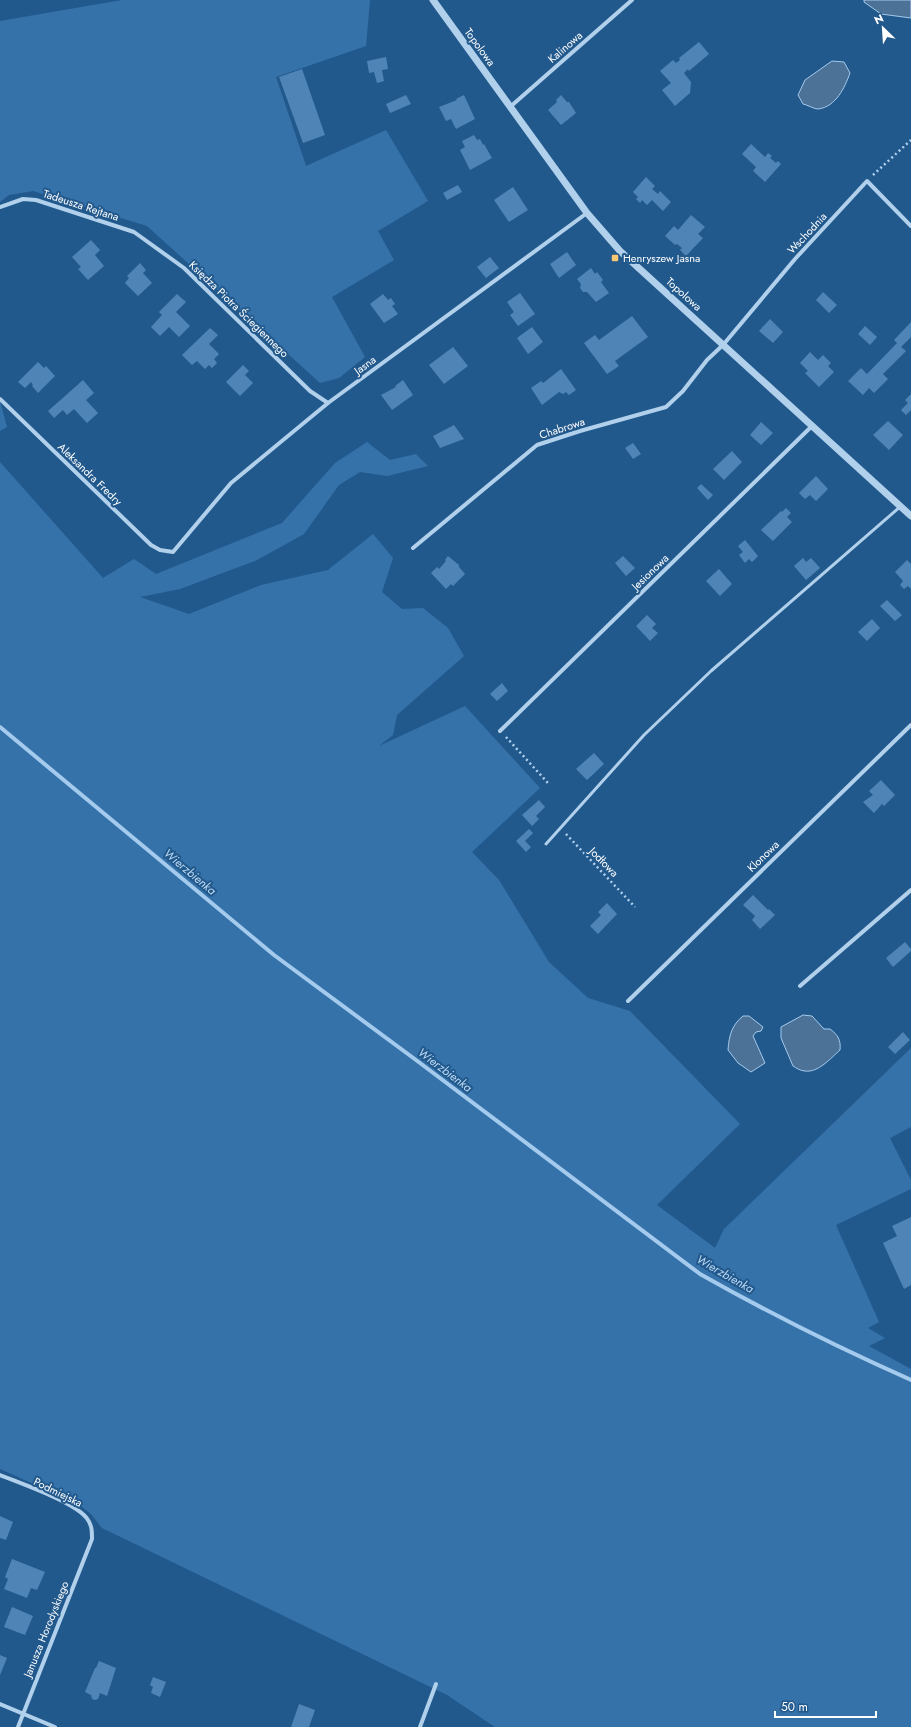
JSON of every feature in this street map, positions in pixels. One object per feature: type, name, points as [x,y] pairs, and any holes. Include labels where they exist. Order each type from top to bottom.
[{"type":"street","name":"Topolowa","points":[[433,0],[587,214],[620,251],[911,516]]},
{"type":"street","name":"Kalinowa","points":[[510,107],[632,0]]},
{"type":"street","points":[[867,181],[911,226]]},
{"type":"street","name":"Wschodnia","points":[[723,345],[795,259],[867,181]]},
{"type":"street","name":"Tadeusza Rejtana","points":[[0,207],[24,199],[36,200],[134,232]]},
{"type":"street","name":"Jasna","points":[[173,552],[231,483],[328,403],[587,214]]},
{"type":"street","name":"Księdza Piotra Ściegiennego","points":[[134,232],[184,268],[310,391],[328,403]]},
{"type":"street","name":"Chabrowa","points":[[413,548],[537,445],[666,406],[683,391],[708,360],[723,345]]},
{"type":"street","name":"Aleksandra Fredry","points":[[0,399],[150,545],[160,550],[173,552]]},
{"type":"street","name":"Jesionowa","points":[[500,731],[812,426]]},
{"type":"street","name":"Klonowa","points":[[628,1001],[911,725]]},
{"type":"street","points":[[800,986],[911,890]]},
{"type":"street","name":"Podmiejska","points":[[0,1475],[50,1496],[81,1512],[88,1520],[91,1528],[92,1539]]},
{"type":"street","name":"Janusza Horodyskiego","points":[[18,1727],[92,1539]]},
{"type":"street","points":[[420,1727],[436,1684]]},
{"type":"street","points":[[0,1704],[54,1727]]},
{"type":"lane","points":[[546,844],[644,735],[711,671],[901,506]]},
{"type":"path","points":[[867,181],[911,140]]},
{"type":"path","points":[[500,731],[548,784]]},
{"type":"path","name":"Jodłowa","points":[[561,829],[635,906]]},
{"type":"shaded area","points":[[122,0],[370,0],[366,46],[276,77],[306,166],[386,130],[428,201],[378,231],[394,260],[332,297],[365,357],[339,378],[320,383],[147,226],[33,191],[9,195],[0,202],[0,21]]},
{"type":"shaded area","points":[[864,0],[911,0],[911,18],[881,14],[864,2]]},
{"type":"shaded area","points":[[832,61],[844,62],[850,73],[839,96],[830,104],[818,109],[803,104],[798,95],[805,80]]},
{"type":"shaded area","points":[[0,401],[7,427],[0,431]]},
{"type":"shaded area","points":[[367,442],[390,460],[416,454],[428,466],[387,476],[360,472],[339,485],[304,534],[257,560],[180,589],[140,597],[189,614],[261,585],[328,570],[373,534],[393,558],[382,592],[402,609],[423,608],[448,628],[464,656],[397,715],[393,735],[379,746],[465,706],[540,788],[472,852],[499,880],[549,962],[588,998],[630,1011],[740,1124],[657,1205],[715,1248],[724,1229],[911,1048],[911,1127],[890,1138],[911,1180],[911,1189],[836,1225],[879,1322],[868,1328],[885,1338],[869,1346],[911,1369],[911,1727],[495,1727],[447,1695],[102,1528],[91,1514],[77,1503],[0,1469],[0,462],[103,578],[134,559],[156,574],[282,523],[335,463]]},
{"type":"shaded area","points":[[803,1015],[812,1016],[824,1029],[830,1029],[835,1033],[840,1043],[840,1050],[833,1057],[815,1070],[810,1071],[805,1071],[793,1066],[781,1038],[781,1027]]},
{"type":"shaded area","points":[[743,1016],[749,1016],[763,1027],[761,1031],[756,1032],[753,1036],[765,1063],[751,1072],[738,1063],[728,1050],[732,1031],[736,1023]]},
{"type":"building","points":[[699,42],[709,54],[689,71],[688,69],[684,73],[691,82],[690,93],[675,106],[662,90],[671,83],[660,71],[673,60],[676,63],[680,60],[679,58]]},
{"type":"building","points":[[386,57],[388,69],[382,70],[384,81],[377,83],[374,72],[369,73],[367,61]]},
{"type":"building","points":[[302,69],[325,135],[303,143],[279,77]]},
{"type":"building","points":[[406,95],[411,104],[390,113],[386,104]]},
{"type":"building","points":[[464,95],[475,119],[456,129],[451,119],[446,121],[439,107],[457,100],[456,99]]},
{"type":"building","points":[[561,95],[567,102],[569,102],[576,113],[561,125],[548,110],[557,102],[556,100]]},
{"type":"building","points":[[474,135],[477,140],[480,139],[483,145],[484,144],[492,158],[470,170],[460,150],[465,147],[462,141]]},
{"type":"building","points":[[751,144],[765,157],[768,153],[772,156],[770,158],[776,163],[778,161],[781,164],[765,182],[753,171],[756,167],[742,154]]},
{"type":"building","points":[[646,177],[655,186],[652,189],[658,194],[660,191],[671,202],[663,211],[652,200],[647,205],[642,200],[640,203],[636,199],[638,197],[633,192]]},
{"type":"building","points":[[458,185],[462,192],[447,200],[443,193]]},
{"type":"building","points":[[513,187],[528,210],[509,222],[494,200]]},
{"type":"building","points":[[691,215],[705,227],[698,234],[703,238],[686,256],[680,250],[682,248],[677,244],[675,245],[665,236],[674,226],[678,230]]},
{"type":"building","points":[[91,240],[100,250],[95,255],[104,266],[88,280],[78,269],[81,267],[72,257]]},
{"type":"building","points":[[567,252],[576,265],[559,278],[550,264]]},
{"type":"building","points":[[490,257],[499,268],[486,278],[477,267]]},
{"type":"building","points":[[140,263],[146,270],[143,273],[152,283],[138,296],[125,283],[129,278],[127,276]]},
{"type":"building","points":[[591,268],[595,274],[597,272],[603,280],[601,282],[609,293],[596,302],[587,292],[583,292],[580,288],[581,284],[577,279]]},
{"type":"building","points":[[823,292],[837,305],[829,313],[816,300]]},
{"type":"building","points":[[520,293],[535,314],[518,326],[510,315],[514,312],[507,302]]},
{"type":"building","points":[[177,294],[186,302],[176,312],[190,326],[179,337],[169,327],[160,336],[151,327],[162,315],[159,312]]},
{"type":"building","points":[[383,294],[388,300],[391,298],[395,304],[392,306],[398,314],[384,323],[370,304]]},
{"type":"building","points":[[632,316],[648,337],[615,361],[619,366],[607,374],[584,343],[595,335],[599,340]]},
{"type":"building","points":[[770,319],[783,332],[773,343],[759,331]]},
{"type":"building","points":[[911,322],[911,337],[901,347],[906,351],[883,374],[888,379],[874,393],[869,388],[863,395],[848,381],[861,368],[867,374],[897,343],[894,340]]},
{"type":"building","points":[[865,326],[877,337],[870,345],[858,334]]},
{"type":"building","points":[[532,327],[543,342],[528,354],[517,338]]},
{"type":"building","points":[[210,328],[218,335],[209,344],[219,354],[214,359],[217,363],[212,368],[209,365],[205,369],[197,361],[192,365],[182,355]]},
{"type":"building","points":[[453,347],[468,366],[444,384],[429,365]]},
{"type":"building","points":[[810,352],[818,360],[823,355],[831,363],[828,366],[834,372],[819,387],[805,373],[808,371],[800,363]]},
{"type":"building","points":[[38,362],[44,368],[46,366],[55,376],[38,393],[32,386],[33,385],[31,382],[25,388],[18,382]]},
{"type":"building","points":[[243,365],[249,371],[245,375],[253,383],[240,396],[226,382]]},
{"type":"building","points":[[561,369],[576,390],[569,395],[566,392],[563,394],[559,392],[542,405],[531,388],[541,381],[543,383]]},
{"type":"building","points":[[83,380],[94,393],[86,400],[98,413],[87,423],[74,409],[67,415],[63,410],[54,418],[48,411]]},
{"type":"building","points":[[403,380],[413,395],[392,410],[381,395],[396,387],[395,386]]},
{"type":"building","points":[[911,394],[911,410],[906,415],[901,410],[908,403],[905,400]]},
{"type":"building","points":[[888,421],[903,435],[889,450],[873,435]]},
{"type":"building","points":[[761,422],[773,433],[761,445],[750,435]]},
{"type":"building","points":[[454,425],[464,439],[440,448],[433,436]]},
{"type":"building","points":[[633,443],[641,454],[633,459],[625,448]]},
{"type":"building","points":[[732,451],[742,462],[724,480],[713,469]]},
{"type":"building","points":[[816,476],[828,489],[816,501],[810,495],[805,499],[799,493]]},
{"type":"building","points":[[701,484],[713,495],[708,500],[697,488]]},
{"type":"building","points":[[786,508],[791,513],[787,517],[792,522],[773,541],[761,530]]},
{"type":"building","points":[[745,540],[758,556],[752,562],[749,559],[745,563],[739,555],[743,552],[738,546]]},
{"type":"building","points":[[448,556],[459,565],[465,574],[453,586],[451,584],[446,589],[431,573],[437,567],[439,569],[446,561],[445,560]]},
{"type":"building","points":[[623,556],[635,568],[626,576],[615,563]]},
{"type":"building","points":[[803,558],[806,562],[811,558],[820,568],[806,580],[794,566]]},
{"type":"building","points":[[907,560],[911,564],[911,589],[908,586],[904,589],[900,585],[903,581],[895,572]]},
{"type":"building","points":[[719,569],[732,584],[720,596],[706,581]]},
{"type":"building","points":[[887,600],[902,615],[895,621],[880,606]]},
{"type":"building","points":[[647,615],[656,624],[652,628],[658,633],[650,641],[636,626]]},
{"type":"building","points":[[872,619],[880,628],[867,641],[858,632]]},
{"type":"building","points":[[502,683],[508,691],[497,701],[490,694]]},
{"type":"building","points":[[594,753],[604,764],[587,780],[576,769]]},
{"type":"building","points":[[881,780],[895,795],[884,806],[882,804],[874,813],[863,802],[873,795],[869,791]]},
{"type":"building","points":[[539,800],[545,807],[536,816],[539,819],[532,826],[522,815]]},
{"type":"building","points":[[529,829],[533,833],[525,841],[531,847],[526,852],[516,841]]},
{"type":"building","points":[[753,895],[775,915],[760,929],[752,920],[755,916],[743,905]]},
{"type":"building","points":[[607,903],[617,914],[598,934],[590,926],[601,915],[598,912]]},
{"type":"building","points":[[905,942],[911,951],[893,967],[886,958]]},
{"type":"building","points":[[903,1032],[910,1040],[895,1054],[888,1047]]},
{"type":"building","points":[[911,1217],[911,1285],[904,1289],[883,1243],[897,1236],[892,1226]]},
{"type":"building","points":[[0,1516],[13,1522],[6,1540],[0,1538]]},
{"type":"building","points":[[12,1559],[45,1572],[37,1590],[31,1588],[27,1598],[4,1589],[8,1579],[5,1577]]},
{"type":"building","points":[[12,1607],[33,1616],[25,1635],[4,1627]]},
{"type":"building","points":[[0,1655],[7,1658],[0,1675]]},
{"type":"building","points":[[99,1661],[116,1668],[107,1696],[100,1693],[98,1699],[95,1700],[92,1699],[91,1695],[85,1692]]},
{"type":"building","points":[[153,1677],[166,1682],[160,1697],[151,1693],[153,1687],[150,1685]]},
{"type":"building","points":[[299,1704],[315,1710],[309,1727],[291,1727]]},
{"type":"waterway","name":"Wierzbienka","points":[[0,727],[274,955],[700,1274],[804,1330],[911,1380]]},
{"type":"place","name":"Henryszew Jasna","points":[[615,258]]}]
